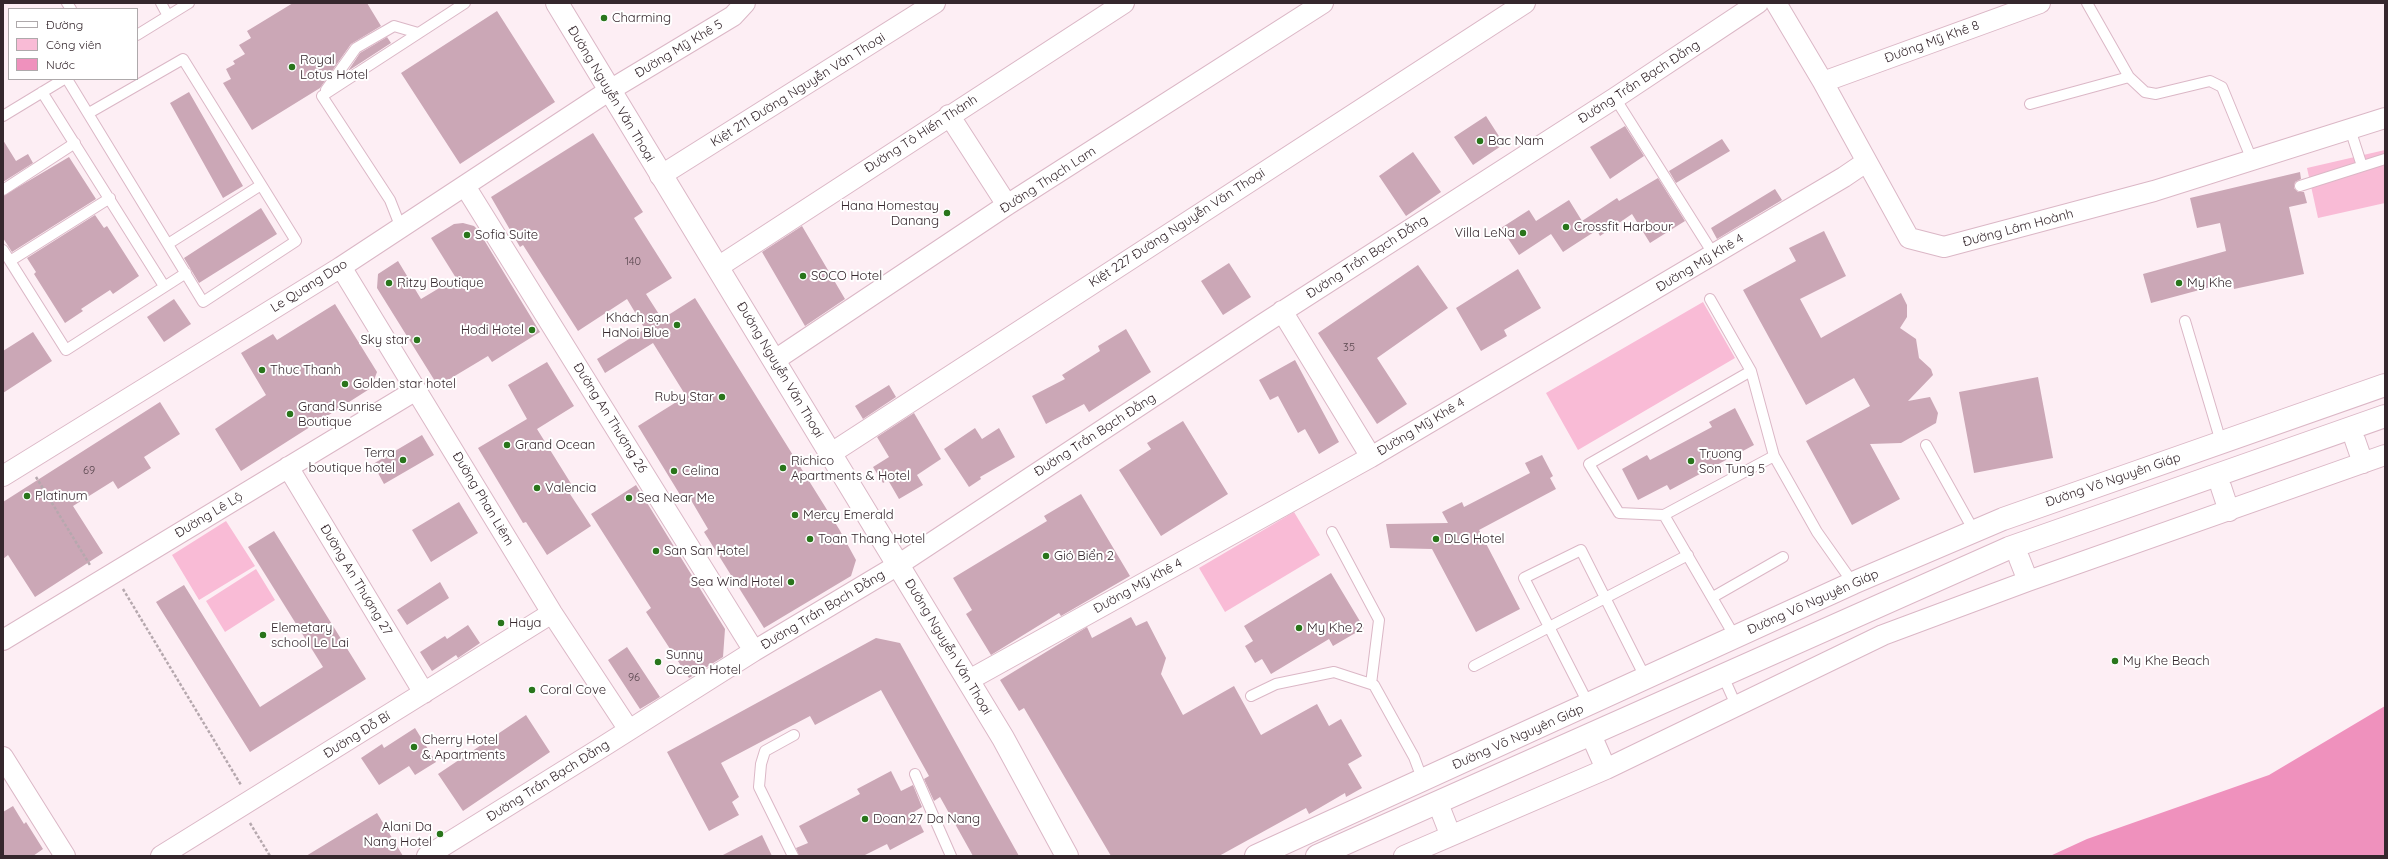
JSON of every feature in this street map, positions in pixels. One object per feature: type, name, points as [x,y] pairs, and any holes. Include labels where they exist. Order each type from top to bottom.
[{"type":"main road","name":"Đường Nguyễn Văn Thoại","points":[[557,3],[660,176],[775,360],[830,454],[1003,738],[1079,855]]},
{"type":"main road","name":"Đường Võ Nguyên Giáp","points":[[1256,856],[1424,781],[1853,583],[2003,519],[2385,385]]},
{"type":"main road","name":"Đường Võ Nguyên Giáp","points":[[1317,856],[2009,548],[2385,416]]},
{"type":"street","name":"Đường Mỹ Khê 5","points":[[610,90],[733,16],[745,3]]},
{"type":"street","name":"Kiệt 211 Đường Nguyễn Văn Thoại","points":[[660,176],[935,3]]},
{"type":"street","name":"Đường Tô Hiến Thành","points":[[718,267],[949,115],[1124,3]]},
{"type":"street","name":"Đường Thạch Lam","points":[[775,360],[1007,205],[1323,3]]},
{"type":"street","name":"Kiệt 227 Đường Nguyễn Văn Thoại","points":[[830,454],[1525,3]]},
{"type":"street","name":"Đường Trần Bạch Đằng","points":[[427,856],[754,651],[898,565],[1282,311],[1615,98],[1758,3]]},
{"type":"street","name":"Đường Lâm Hoành","points":[[1776,3],[1823,82],[1909,238],[1944,247],[2154,191],[2385,118]]},
{"type":"street","name":"Đường Mỹ Khê 8","points":[[1823,82],[2040,3]]},
{"type":"street","name":"Le Quang Dao","points":[[4,473],[26,462],[341,267],[610,90]]},
{"type":"street","points":[[949,115],[1007,205]]},
{"type":"street","name":"Đường Mỹ Khê 4","points":[[969,680],[1371,457],[1714,255],[1866,162]]},
{"type":"street","name":"Đường An Thượng 26","points":[[465,186],[754,651]]},
{"type":"street","name":"Đường Phan Liêm","points":[[341,267],[552,613],[629,730]]},
{"type":"street","points":[[1282,311],[1371,457]]},
{"type":"street","name":"Đường Lê Lộ","points":[[3,640],[416,390]]},
{"type":"street","points":[[2355,440],[2363,463]]},
{"type":"street","points":[[1404,856],[1450,834],[1606,768],[1884,635],[2028,581],[2385,455]]},
{"type":"street","name":"Đường An Thượng 27","points":[[288,467],[424,694]]},
{"type":"street","points":[[2221,487],[2229,511]]},
{"type":"street","points":[[2019,558],[2028,581]]},
{"type":"street","name":"Đường Đỗ Bí","points":[[161,856],[424,694],[552,613]]},
{"type":"street","points":[[1875,616],[1884,635]]},
{"type":"street","points":[[1595,744],[1606,768]]},
{"type":"street","points":[[3,758],[65,856]]},
{"type":"street","points":[[1441,811],[1450,834]]},
{"type":"lane","points":[[161,3],[168,16]]},
{"type":"lane","points":[[138,34],[189,3]]},
{"type":"lane","points":[[322,96],[465,3]]},
{"type":"lane","points":[[2087,3],[2129,77],[2145,92],[2156,94],[2210,81],[2222,87],[2252,160]]},
{"type":"lane","points":[[322,96],[356,48],[394,26],[418,33]]},
{"type":"lane","points":[[68,80],[203,302],[296,241],[183,59],[89,113]]},
{"type":"lane","points":[[2030,104],[2129,77]]},
{"type":"lane","points":[[3,116],[62,80]]},
{"type":"lane","points":[[42,92],[164,286]]},
{"type":"lane","points":[[322,96],[390,200],[401,228]]},
{"type":"lane","points":[[1615,98],[1714,255]]},
{"type":"lane","points":[[2350,129],[2362,166]]},
{"type":"lane","points":[[3,190],[75,143]]},
{"type":"lane","points":[[2300,186],[2385,159]]},
{"type":"lane","points":[[168,244],[262,185]]},
{"type":"lane","points":[[10,261],[110,198]]},
{"type":"lane","points":[[3,250],[66,350],[186,273]]},
{"type":"lane","points":[[1710,298],[1751,371],[1774,456],[1817,532],[1853,583]]},
{"type":"lane","points":[[2185,321],[2221,442]]},
{"type":"lane","points":[[1751,371],[1589,464],[1619,513],[1664,515],[1774,456]]},
{"type":"lane","points":[[1926,445],[1974,532]]},
{"type":"lane","points":[[1664,515],[1735,637]]},
{"type":"lane","points":[[1332,532],[1379,620],[1371,684]]},
{"type":"lane","points":[[1589,705],[1550,626],[1524,578],[1581,550],[1646,679]]},
{"type":"lane","points":[[1474,666],[1688,555]]},
{"type":"lane","points":[[1713,597],[1783,557]]},
{"type":"lane","points":[[1252,696],[1276,684],[1334,672],[1374,685],[1414,757],[1424,781]]},
{"type":"lane","points":[[1728,685],[1736,705]]},
{"type":"lane","points":[[793,856],[759,787],[761,764],[766,751],[794,735]]},
{"type":"lane","points":[[915,774],[951,856]]},
{"type":"path","points":[[26,462],[107,577],[246,804],[270,856]]},
{"type":"green space","points":[[2385,150],[2385,203],[2318,218],[2307,168]]},
{"type":"green space","points":[[1703,302],[1735,358],[1578,450],[1546,393]]},
{"type":"green space","points":[[1294,512],[1320,555],[1225,612],[1199,568]]},
{"type":"green space","points":[[226,521],[255,566],[199,600],[172,555]]},
{"type":"green space","points":[[256,569],[275,600],[225,632],[206,601]]},
{"type":"water","points":[[2385,706],[2385,856],[2050,856],[2087,839],[2269,775]]},
{"type":"building","name":"Royal Lotus Hotel","points":[[293,3],[367,3],[381,26],[351,44],[320,88],[252,130],[223,83],[231,79],[226,69],[235,64],[233,61],[245,54],[239,45],[251,38],[247,31]]},
{"type":"building","name":"Royal Lotus Hotel","points":[[497,11],[555,102],[460,164],[401,73]]},
{"type":"building","points":[[387,37],[391,43],[348,71],[360,53]]},
{"type":"building","points":[[189,92],[243,186],[223,198],[170,103]]},
{"type":"building","points":[[1486,116],[1504,144],[1473,165],[1454,137]]},
{"type":"building","points":[[1625,126],[1644,156],[1610,179],[1590,147]]},
{"type":"building","points":[[593,133],[643,212],[634,218],[672,278],[646,294],[662,319],[695,298],[839,529],[856,560],[851,576],[764,628],[704,532],[708,529],[688,495],[682,498],[638,426],[686,396],[653,343],[605,373],[597,359],[645,329],[627,299],[578,331],[523,245],[520,247],[491,197]]},
{"type":"building","points":[[1722,139],[1730,151],[1676,183],[1669,171]]},
{"type":"building","points":[[3,140],[16,161],[28,154],[33,163],[3,182]]},
{"type":"building","points":[[1413,152],[1441,192],[1406,216],[1379,176]]},
{"type":"building","points":[[69,157],[96,199],[12,252],[3,238],[3,196]]},
{"type":"building","points":[[2300,172],[2301,179],[2295,182],[2294,188],[2298,192],[2304,192],[2307,203],[2289,207],[2304,274],[2234,289],[2233,281],[2151,303],[2143,274],[2226,251],[2220,223],[2197,228],[2190,198]]},
{"type":"building","points":[[1658,178],[1685,221],[1650,243],[1632,214],[1600,236],[1597,230],[1563,252],[1551,234],[1519,255],[1501,228],[1529,210],[1536,221],[1569,200],[1582,221],[1617,198],[1619,201]]},
{"type":"building","points":[[1775,189],[1782,200],[1717,239],[1711,228]]},
{"type":"building","points":[[261,208],[277,234],[199,283],[184,258]]},
{"type":"building","points":[[95,215],[104,228],[107,226],[139,276],[113,294],[110,290],[81,309],[83,311],[65,323],[34,274],[36,272],[27,258]]},
{"type":"building","points":[[463,223],[474,226],[478,230],[540,332],[492,362],[488,356],[438,386],[377,288],[378,274],[398,261],[421,299],[456,278],[431,238],[454,224]]},
{"type":"building","name":"SOCO Hotel","points":[[802,226],[845,299],[805,326],[762,252]]},
{"type":"building","points":[[1824,231],[1846,276],[1800,299],[1821,338],[1901,293],[1907,305],[1907,317],[1900,328],[1916,339],[1919,358],[1931,369],[1933,375],[1908,401],[1930,397],[1938,413],[1936,423],[1901,443],[1870,444],[1900,499],[1852,525],[1806,441],[1870,406],[1854,378],[1806,405],[1743,290],[1796,261],[1789,248]]},
{"type":"building","points":[[1229,263],[1251,297],[1223,315],[1201,281]]},
{"type":"building","points":[[1418,265],[1448,308],[1377,358],[1407,404],[1377,424],[1318,333]]},
{"type":"building","points":[[1518,269],[1541,308],[1504,330],[1507,336],[1481,351],[1456,308]]},
{"type":"building","points":[[174,299],[191,324],[164,342],[147,317]]},
{"type":"building","points":[[335,304],[377,372],[371,388],[241,471],[215,429],[266,395],[241,353],[273,334],[277,340]]},
{"type":"building","points":[[1126,329],[1151,372],[1089,412],[1084,404],[1046,424],[1032,396],[1065,379],[1062,375],[1100,351],[1098,346]]},
{"type":"building","points":[[33,332],[52,361],[3,393],[3,351]]},
{"type":"building","points":[[1295,360],[1339,442],[1319,454],[1305,429],[1298,433],[1278,396],[1270,400],[1259,380]]},
{"type":"building","points":[[547,362],[574,406],[537,429],[575,490],[570,494],[591,526],[547,555],[526,522],[523,523],[478,448],[527,419],[508,385]]},
{"type":"building","points":[[2038,377],[2053,458],[1974,473],[1959,392]]},
{"type":"building","points":[[889,385],[896,397],[863,419],[855,406]]},
{"type":"building","points":[[160,402],[180,434],[144,457],[151,468],[118,489],[113,481],[73,506],[103,553],[35,597],[8,555],[3,559],[3,502]]},
{"type":"building","points":[[1735,408],[1754,445],[1670,490],[1667,485],[1638,500],[1622,469],[1647,455],[1650,460],[1712,427],[1709,422]]},
{"type":"building","points":[[914,413],[941,459],[917,475],[923,485],[899,499],[888,480],[883,483],[873,467],[889,457],[877,437]]},
{"type":"building","points":[[1183,421],[1228,494],[1161,536],[1119,470],[1151,449],[1147,443]]},
{"type":"building","points":[[975,428],[982,439],[999,428],[1015,457],[980,477],[981,479],[969,487],[944,449]]},
{"type":"building","name":"Terra boutique hotel","points":[[422,435],[434,455],[384,484],[373,464]]},
{"type":"building","name":"DLG Hotel","points":[[1542,455],[1553,476],[1550,478],[1556,489],[1479,530],[1520,609],[1476,632],[1432,549],[1390,548],[1386,524],[1448,523],[1442,512],[1462,502],[1464,507],[1530,473],[1525,463]]},
{"type":"building","points":[[636,485],[725,629],[723,657],[689,678],[646,612],[651,608],[591,514]]},
{"type":"building","points":[[1081,494],[1130,576],[1061,616],[1059,613],[991,655],[966,614],[972,610],[953,578],[1047,521],[1044,516]]},
{"type":"building","points":[[459,502],[478,533],[431,562],[412,530]]},
{"type":"building","points":[[274,531],[366,679],[250,752],[156,602],[184,585],[260,707],[323,667],[248,547]]},
{"type":"building","points":[[1331,573],[1364,628],[1333,646],[1329,639],[1271,674],[1262,659],[1255,663],[1245,646],[1253,641],[1244,626]]},
{"type":"building","points":[[440,582],[449,598],[407,625],[397,610]]},
{"type":"building","points":[[1131,617],[1136,626],[1147,621],[1166,658],[1161,674],[1183,715],[1234,686],[1261,735],[1317,704],[1329,726],[1341,719],[1362,756],[1348,764],[1362,788],[1346,797],[1345,793],[1309,814],[1306,808],[1219,856],[1111,856],[1024,708],[1019,711],[1000,680],[1087,627],[1092,638]]},
{"type":"building","points":[[468,625],[480,643],[458,658],[456,655],[432,671],[420,652],[445,636],[447,639]]},
{"type":"building","points":[[876,638],[900,643],[1019,856],[973,856],[940,797],[934,801],[924,779],[929,776],[881,690],[815,725],[810,716],[721,763],[739,797],[732,802],[739,815],[709,831],[667,752]]},
{"type":"building","points":[[627,647],[660,697],[640,709],[608,660]]},
{"type":"building","points":[[526,715],[550,752],[463,811],[438,774]]},
{"type":"building","points":[[415,728],[436,762],[415,775],[409,766],[379,785],[361,758],[382,744],[384,748]]},
{"type":"building","name":"Doan 27 Da Nang","points":[[891,771],[901,791],[913,785],[922,807],[914,812],[924,832],[890,850],[887,844],[863,856],[799,856],[796,848],[808,843],[799,826],[860,794],[857,789]]},
{"type":"building","points":[[13,806],[24,824],[26,822],[43,849],[33,856],[3,856],[3,812]]},
{"type":"building","points":[[377,813],[403,856],[306,856],[347,831]]},
{"type":"building","points":[[762,835],[772,856],[721,856]]},
{"type":"place","name":"Charming","points":[[604,18]]},
{"type":"place","name":"Royal Lotus Hotel","points":[[292,67]]},
{"type":"place","name":"Bac Nam","points":[[1480,141]]},
{"type":"place","name":"Hana Homestay Danang","points":[[947,213]]},
{"type":"place","name":"Crossfit Harbour","points":[[1566,227]]},
{"type":"place","name":"Villa LeNa","points":[[1523,233]]},
{"type":"place","name":"Sofia Suite","points":[[467,235]]},
{"type":"place","name":"SOCO Hotel","points":[[803,276]]},
{"type":"place","name":"Ritzy Boutique","points":[[389,283]]},
{"type":"place","name":"My Khe","points":[[2179,283]]},
{"type":"place","name":"Khách sạn HaNoi Blue","points":[[677,325]]},
{"type":"place","name":"Hodi Hotel","points":[[532,330]]},
{"type":"place","name":"Sky star","points":[[417,340]]},
{"type":"place","name":"Thuc Thanh","points":[[262,370]]},
{"type":"place","name":"Golden star hotel","points":[[345,384]]},
{"type":"place","name":"Ruby Star","points":[[722,397]]},
{"type":"place","name":"Grand Sunrise Boutique","points":[[290,414]]},
{"type":"place","name":"Grand Ocean","points":[[507,445]]},
{"type":"place","name":"Terra boutique hotel","points":[[403,460]]},
{"type":"place","name":"Truong Son Tung 5","points":[[1691,461]]},
{"type":"place","name":"Richico Apartments & Hotel","points":[[783,468]]},
{"type":"place","name":"Celina","points":[[674,471]]},
{"type":"place","name":"Valencia","points":[[537,488]]},
{"type":"place","name":"Platinum","points":[[27,496]]},
{"type":"place","name":"Sea Near Me","points":[[629,498]]},
{"type":"place","name":"Mercy Emerald","points":[[795,515]]},
{"type":"place","name":"Toan Thang Hotel","points":[[810,539]]},
{"type":"place","name":"DLG Hotel","points":[[1436,539]]},
{"type":"place","name":"San San Hotel","points":[[656,551]]},
{"type":"place","name":"Gió Biển 2","points":[[1046,556]]},
{"type":"place","name":"Sea Wind Hotel","points":[[791,582]]},
{"type":"place","name":"Haya","points":[[501,623]]},
{"type":"place","name":"My Khe 2","points":[[1299,628]]},
{"type":"place","name":"Elemetary school Le Lai","points":[[263,635]]},
{"type":"place","name":"My Khe Beach","points":[[2115,661]]},
{"type":"place","name":"Sunny Ocean Hotel","points":[[658,662]]},
{"type":"place","name":"Coral Cove","points":[[532,690]]},
{"type":"place","name":"Cherry Hotel & Apartments","points":[[414,747]]},
{"type":"place","name":"Doan 27 Da Nang","points":[[865,819]]},
{"type":"place","name":"Alani Da Nang Hotel","points":[[440,834]]}]
